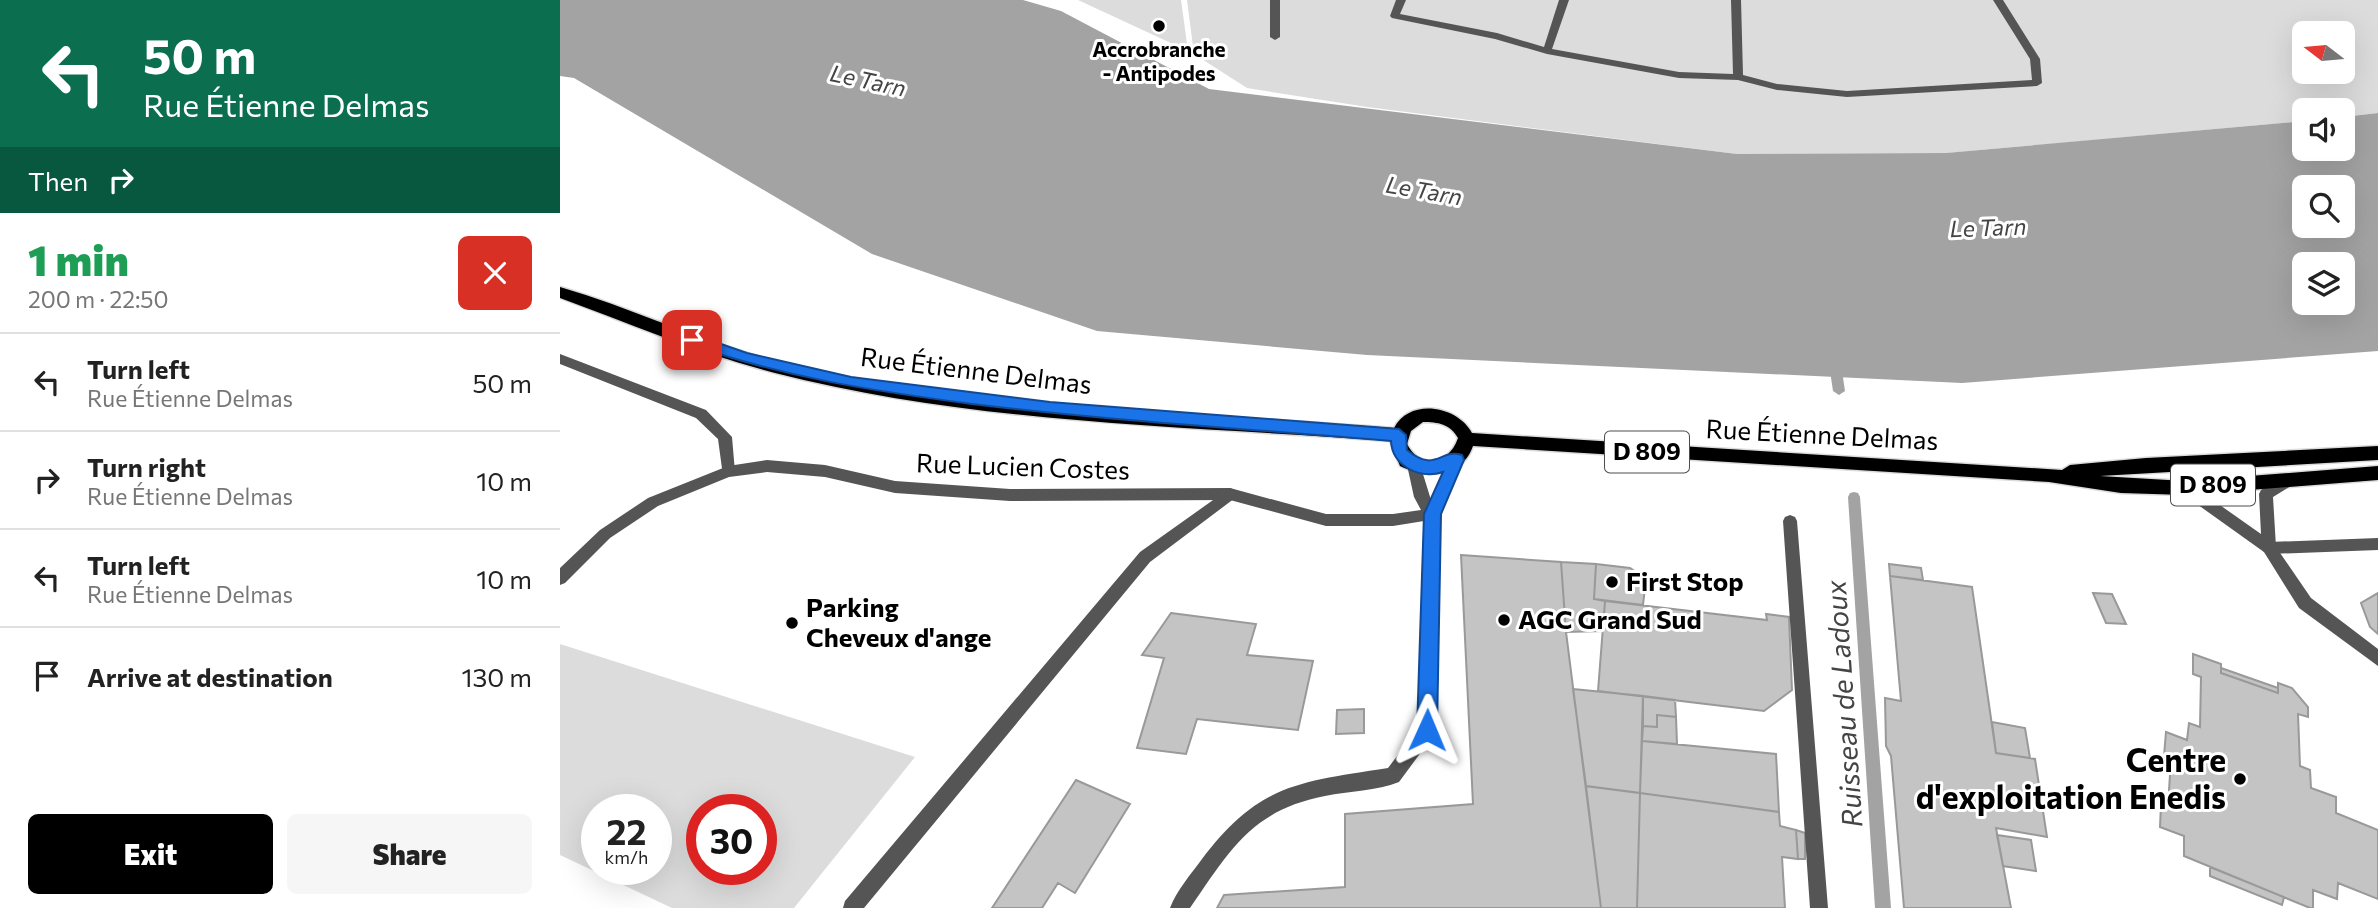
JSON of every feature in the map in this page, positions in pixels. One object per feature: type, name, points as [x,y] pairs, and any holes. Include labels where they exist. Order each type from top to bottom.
[{"type":"main road","name":"Rue Étienne Delmas","points":[[560,292],[744,358],[851,383],[1050,408],[1399,435]]},
{"type":"main road","points":[[1440,415],[1458,424],[1466,439],[1463,452],[1456,460],[1437,468],[1414,465],[1399,452],[1399,435],[1403,427],[1419,416],[1440,415]]},
{"type":"main road","name":"Rue Étienne Delmas","points":[[1466,439],[2049,475],[2121,486],[2185,488],[2378,473]]},
{"type":"main road","name":"Rue Étienne Delmas","points":[[2049,475],[2117,466],[2312,460],[2378,453]]},
{"type":"street","points":[[1275,0],[1275,37]]},
{"type":"street","points":[[1401,0],[1395,16],[1497,36],[1547,51],[1679,75],[1738,77],[1777,87],[1847,94],[2038,83],[2035,59],[1998,0]]},
{"type":"street","points":[[1547,51],[1564,0]]},
{"type":"street","points":[[1736,0],[1738,77]]},
{"type":"street","points":[[560,359],[701,414],[726,437],[728,472]]},
{"type":"street","points":[[1179,908],[1226,841],[1259,810],[1291,796],[1393,776],[1427,730],[1432,514],[1456,460]]},
{"type":"street","points":[[1414,465],[1421,497],[1432,514]]},
{"type":"street","name":"Rue Lucien Costes","points":[[560,578],[605,534],[653,502],[728,472],[767,466],[825,471],[895,487],[1010,495],[1230,494],[1326,520],[1393,520],[1432,514]]},
{"type":"street","points":[[2269,548],[2266,494],[2292,479]]},
{"type":"street","points":[[2185,488],[2269,548],[2305,603],[2378,659]]},
{"type":"street","points":[[852,908],[1144,557],[1230,494]]},
{"type":"street","points":[[1790,521],[1819,908]]},
{"type":"street","points":[[2269,548],[2378,544]]},
{"type":"shaded area","name":"Accrobranche - Antipodes","points":[[1078,0],[1181,0],[1188,51]]},
{"type":"shaded area","points":[[1187,0],[2378,0],[2378,113],[2355,116],[2355,98],[2292,98],[2292,122],[1947,153],[1737,154],[1367,107],[1247,88],[1194,54]]},
{"type":"shaded area","points":[[560,644],[915,757],[794,908],[672,908],[623,885],[672,885],[672,794],[581,794],[581,865],[560,855]]},
{"type":"water","name":"Le Tarn","points":[[560,0],[1023,0],[1061,11],[1209,89],[1737,154],[1946,153],[2292,122],[2292,161],[2355,161],[2355,116],[2378,113],[2378,351],[1962,383],[1367,355],[1097,331],[872,254],[574,78],[560,76]]},
{"type":"building","points":[[1461,555],[1561,562],[1566,632],[1601,908],[1217,908],[1224,895],[1345,887],[1345,814],[1473,804]]},
{"type":"building","points":[[1561,562],[1596,564],[1594,599],[1605,601],[1603,631],[1566,632]]},
{"type":"building","points":[[1596,564],[1630,568],[1646,579],[1643,605],[1594,599]]},
{"type":"building","points":[[1889,564],[1921,568],[1923,580],[1890,576]]},
{"type":"building","points":[[1890,576],[1972,587],[1996,753],[2035,759],[2047,837],[1996,828],[2011,908],[1904,908],[1891,756],[1886,746],[1885,698],[1901,701]]},
{"type":"building","points":[[2093,593],[2112,594],[2126,624],[2106,623]]},
{"type":"building","points":[[2378,593],[2378,634],[2370,627],[2361,603]]},
{"type":"building","points":[[1605,601],[1767,620],[1766,614],[1789,617],[1792,690],[1764,711],[1598,691]]},
{"type":"building","points":[[1171,613],[1256,624],[1247,655],[1313,661],[1298,730],[1197,719],[1186,754],[1137,748],[1164,658],[1142,655]]},
{"type":"building","name":"Centre d'exploitation Enedis","points":[[2193,654],[2221,664],[2221,673],[2278,693],[2278,683],[2292,688],[2308,707],[2308,717],[2298,714],[2300,766],[2310,770],[2311,788],[2336,797],[2336,813],[2378,830],[2378,899],[2338,883],[2337,899],[2313,890],[2313,908],[2310,908],[2184,856],[2184,836],[2160,827],[2161,804],[2168,806],[2171,759],[2164,756],[2166,732],[2187,740],[2189,723],[2200,727],[2201,677],[2193,674]]},
{"type":"building","points":[[2221,668],[2278,688],[2278,693],[2221,673]]},
{"type":"building","points":[[1573,689],[1643,696],[1640,793],[1586,786]]},
{"type":"building","points":[[1643,696],[1675,700],[1676,717],[1657,715],[1657,727],[1643,726]]},
{"type":"building","points":[[1364,709],[1364,733],[1336,734],[1337,710]]},
{"type":"building","points":[[1657,715],[1676,717],[1677,744],[1642,741],[1643,726],[1657,727]]},
{"type":"building","points":[[1992,722],[2025,728],[2030,758],[1996,753]]},
{"type":"building","points":[[1642,741],[1776,754],[1779,812],[1640,793]]},
{"type":"building","points":[[1076,780],[1130,804],[1075,893],[1058,883],[1042,908],[992,908]]},
{"type":"building","points":[[1586,786],[1640,793],[1637,908],[1601,908]]},
{"type":"building","points":[[1640,793],[1779,812],[1780,826],[1796,830],[1798,859],[1782,857],[1785,908],[1637,908]]},
{"type":"building","points":[[1796,830],[1805,833],[1805,859],[1798,859]]},
{"type":"building","points":[[1997,835],[2031,840],[2036,871],[2003,866]]},
{"type":"building","points":[[2210,867],[2284,897],[2282,905],[2210,876]]},
{"type":"waterway","points":[[1835,364],[1839,391]]},
{"type":"waterway","name":"Ruisseau de Ladoux","points":[[1854,497],[1883,908]]},
{"type":"place","name":"Accrobranche - Antipodes","points":[[1159,26]]},
{"type":"place","name":"First Stop","points":[[1612,582]]},
{"type":"place","name":"AGC Grand Sud","points":[[1504,620]]},
{"type":"place","name":"Parking Cheveux d'ange","points":[[792,623]]},
{"type":"place","name":"Centre d'exploitation Enedis","points":[[2240,779]]},
{"type":"route","points":[[692,340],[744,358],[851,383],[1050,408],[1399,435],[1399,452],[1405,460],[1414,465],[1437,468],[1456,460],[1432,514],[1427,730]]}]
